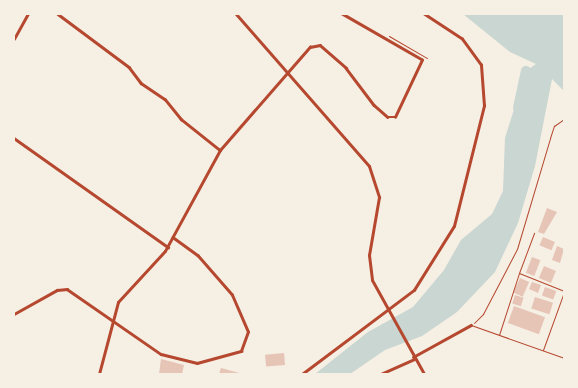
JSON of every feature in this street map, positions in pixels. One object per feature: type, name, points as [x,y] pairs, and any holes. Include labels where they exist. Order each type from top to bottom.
[{"type":"main road","points":[[236,14],[364,157],[374,176],[379,197],[370,268],[387,311],[424,374]]},
{"type":"street","points":[[14,39],[28,14]]},
{"type":"street","points":[[58,14],[129,67],[140,83],[165,99],[181,119],[220,150]]},
{"type":"street","points":[[99,374],[111,318],[118,302],[168,247],[220,150],[290,74],[310,47],[320,45],[346,68],[374,105],[388,118],[395,118],[422,60],[342,14]]},
{"type":"street","points":[[302,374],[414,290],[444,247],[464,194],[484,106],[479,59],[462,39],[424,14]]},
{"type":"street","points":[[14,138],[168,247]]},
{"type":"street","points":[[14,314],[57,290],[67,290],[111,318],[160,354],[192,362],[241,351],[248,332],[232,295],[198,256],[173,238]]},
{"type":"street","points":[[381,374],[414,358],[471,325]]},
{"type":"lane","points":[[500,335],[519,273],[534,233]]},
{"type":"lane","points":[[519,273],[564,292],[543,350]]},
{"type":"lane","points":[[471,325],[564,358]]},
{"type":"path","points":[[471,325],[483,314],[517,249],[554,126],[564,119]]},
{"type":"shaded area","points":[[463,14],[564,14],[564,91],[552,79],[535,166],[518,223],[495,272],[457,312],[422,336],[385,350],[350,374],[315,374],[368,332],[413,307],[444,270],[461,240],[492,214],[503,191],[505,138],[526,71],[536,64],[510,52]]},
{"type":"building","points":[[547,208],[557,212],[544,234],[538,232]]},
{"type":"building","points":[[543,237],[555,242],[551,250],[539,245]]},
{"type":"building","points":[[557,246],[564,249],[560,263],[552,260]]},
{"type":"building","points":[[532,257],[540,260],[534,276],[526,273]]},
{"type":"building","points":[[544,266],[556,271],[551,283],[539,278]]},
{"type":"building","points":[[520,278],[529,282],[523,297],[513,293]]},
{"type":"building","points":[[532,282],[541,285],[538,293],[529,289]]},
{"type":"building","points":[[545,287],[556,291],[553,300],[542,295]]},
{"type":"building","points":[[515,295],[524,298],[521,306],[512,304]]},
{"type":"building","points":[[535,297],[553,303],[549,314],[531,308]]},
{"type":"building","points":[[514,306],[545,317],[539,334],[508,323]]},
{"type":"building","points":[[284,353],[285,365],[266,367],[265,355]]},
{"type":"building","points":[[161,359],[184,365],[182,374],[159,374]]},
{"type":"building","points":[[221,368],[243,374],[219,374]]},
{"type":"waterway","points":[[518,108],[526,71]]}]
